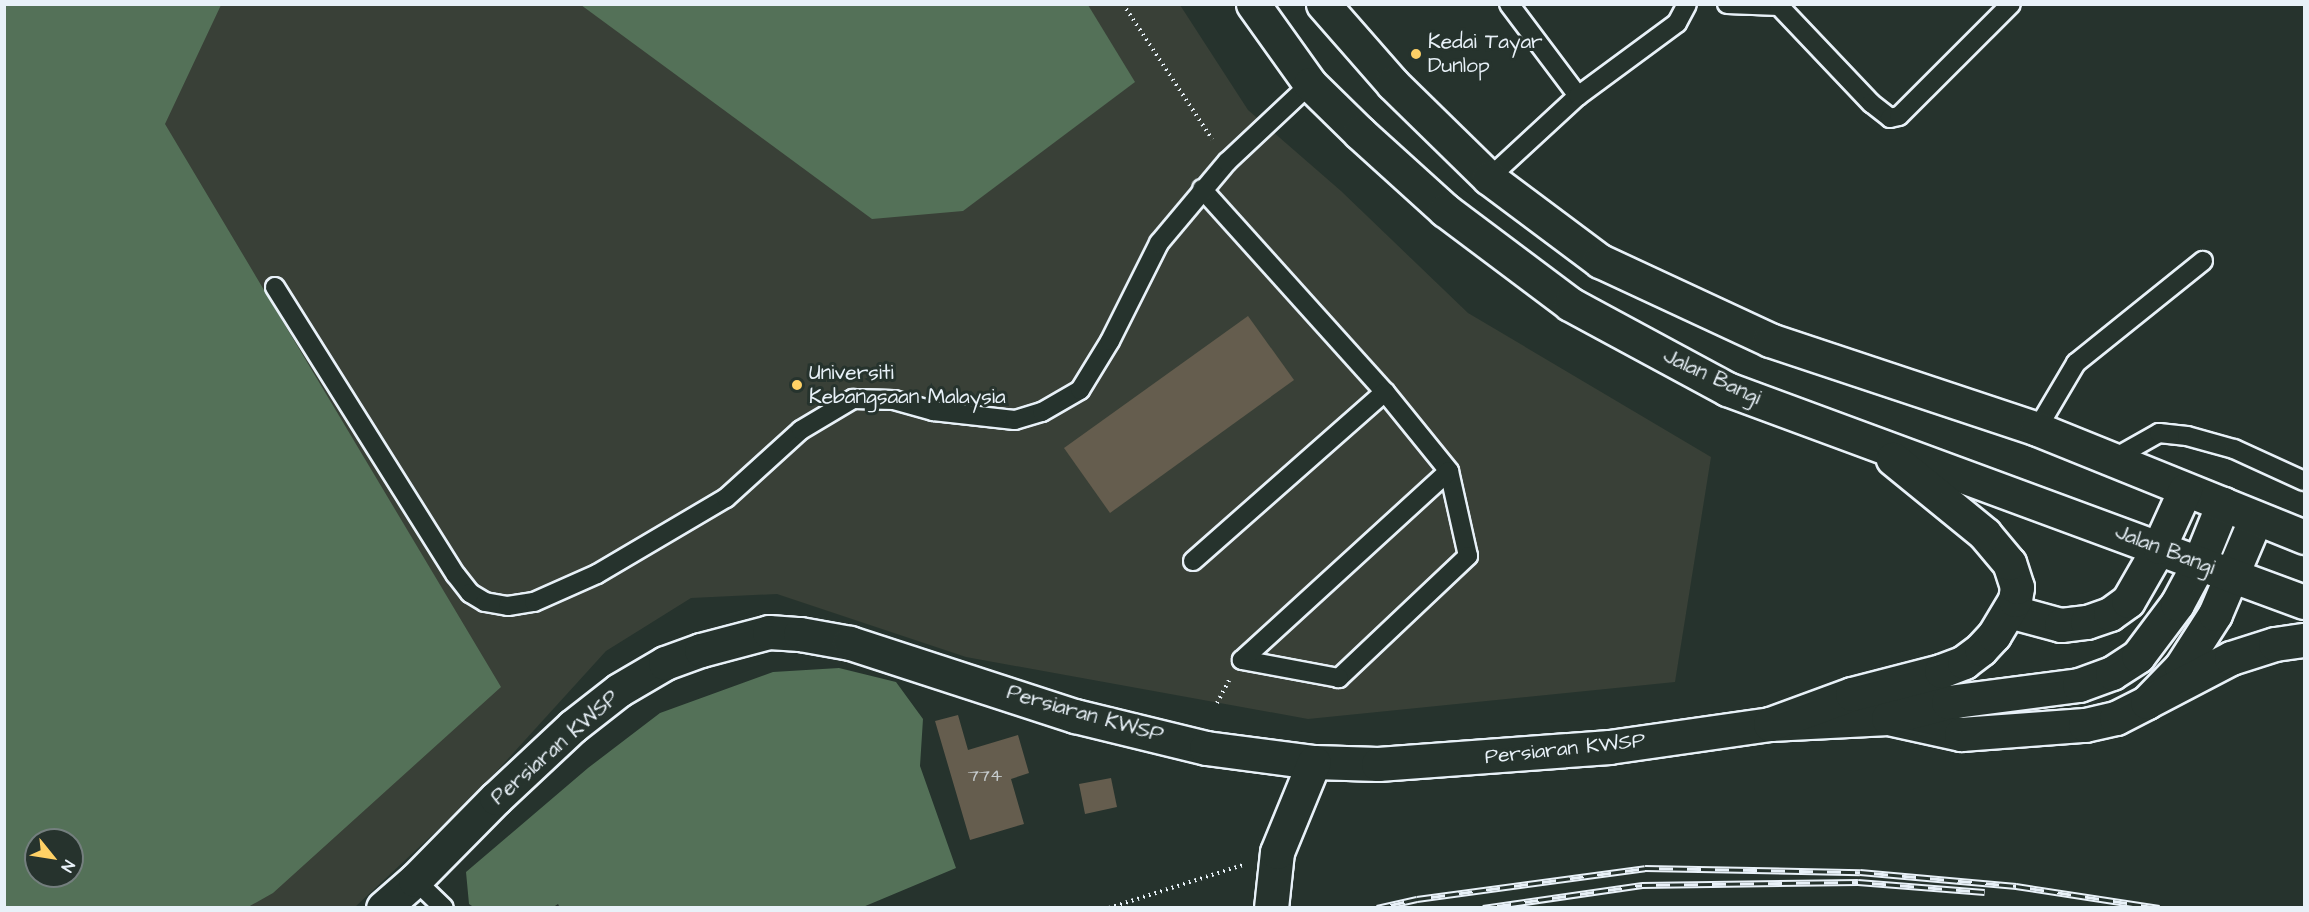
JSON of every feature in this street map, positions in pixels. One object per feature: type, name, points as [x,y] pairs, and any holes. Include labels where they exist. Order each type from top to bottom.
[{"type":"main road","name":"Jalan Bangi","points":[[1253,4],[1310,84],[1445,210],[1570,304],[1727,389],[2304,602]]},
{"type":"main road","points":[[1323,4],[1393,84],[1489,178],[1600,261],[1759,335],[2037,429],[2304,537]]},
{"type":"main road","points":[[1770,724],[1852,694],[1941,671],[1964,662],[1988,642],[2009,611],[2017,587],[2009,563],[1985,534],[1872,442]]},
{"type":"main road","points":[[2009,611],[2061,625],[2086,622],[2110,614],[2128,601],[2159,547],[2185,490]]},
{"type":"main road","name":"Persiaran KWSP","points":[[383,908],[415,880],[496,798],[573,726],[620,690],[665,663],[701,650],[769,632],[800,634],[850,643],[1076,716],[1206,748],[1314,762],[1378,764],[1609,747],[1770,724],[1888,718],[1948,702],[2079,685],[2112,673],[2138,656],[2177,604],[2199,563],[2223,504]]},
{"type":"main road","name":"Persiaran KWSP","points":[[1888,718],[1961,734],[2085,725],[2116,718],[2147,702],[2181,667],[2215,614],[2256,518]]},
{"type":"main road","points":[[2147,702],[2231,658],[2275,644],[2304,640]]},
{"type":"main road","points":[[1271,908],[1273,872],[1277,852],[1314,762]]},
{"type":"lane","points":[[1509,4],[1578,96]]},
{"type":"lane","points":[[1489,178],[1578,96],[1677,23],[1687,4]]},
{"type":"lane","points":[[1727,4],[1780,5],[1871,103],[1890,118],[1899,116],[2011,4]]},
{"type":"lane","points":[[275,287],[456,575],[470,593],[486,602],[508,606],[534,602],[597,574],[716,504],[801,430],[853,399],[894,400],[933,411],[988,419],[1016,420],[1042,412],[1080,390],[1110,341],[1159,243],[1227,162],[1310,84]]},
{"type":"lane","points":[[1202,189],[1385,392],[1449,471],[1468,556],[1339,678],[1242,660],[1449,471]]},
{"type":"lane","points":[[2037,429],[2076,363],[2203,261]]},
{"type":"lane","points":[[1193,561],[1385,392]]},
{"type":"lane","points":[[2111,460],[2159,434],[2187,436],[2234,449],[2304,481]]},
{"type":"lane","points":[[415,880],[444,908]]},
{"type":"path","points":[[1123,4],[1227,162]]},
{"type":"path","points":[[1109,908],[1245,864],[1273,872]]},
{"type":"shaded area","name":"Universiti Kebangsaan Malaysia","points":[[5,5],[1180,5],[1248,110],[1341,191],[1468,313],[1711,457],[1675,682],[1308,719],[966,657],[777,594],[691,598],[606,651],[476,794],[355,907],[5,908]]},
{"type":"green space","points":[[5,4],[221,5],[165,124],[501,687],[273,893],[248,907],[5,907]]},
{"type":"green space","points":[[581,5],[1088,5],[1135,82],[963,211],[872,219]]},
{"type":"green space","points":[[839,668],[896,682],[923,719],[920,766],[956,868],[863,907],[560,908],[558,904],[552,908],[475,908],[469,904],[466,872],[588,768],[660,713],[773,672]]},
{"type":"building","points":[[1248,316],[1294,380],[1110,513],[1064,448]]},
{"type":"building","points":[[958,715],[968,750],[1018,735],[1029,773],[1011,779],[1024,824],[970,840],[935,721]]},
{"type":"building","points":[[1111,778],[1117,807],[1085,814],[1079,784]]},
{"type":"railway","points":[[1377,908],[1417,899],[1645,868],[1860,872],[2016,886],[2159,908]]},
{"type":"railway","points":[[1483,908],[1642,885],[1858,882],[1985,892]]},
{"type":"place","name":"Kedai Tayar Dunlop","points":[[1416,54]]},
{"type":"place","name":"Universiti Kebangsaan Malaysia","points":[[797,385]]}]
